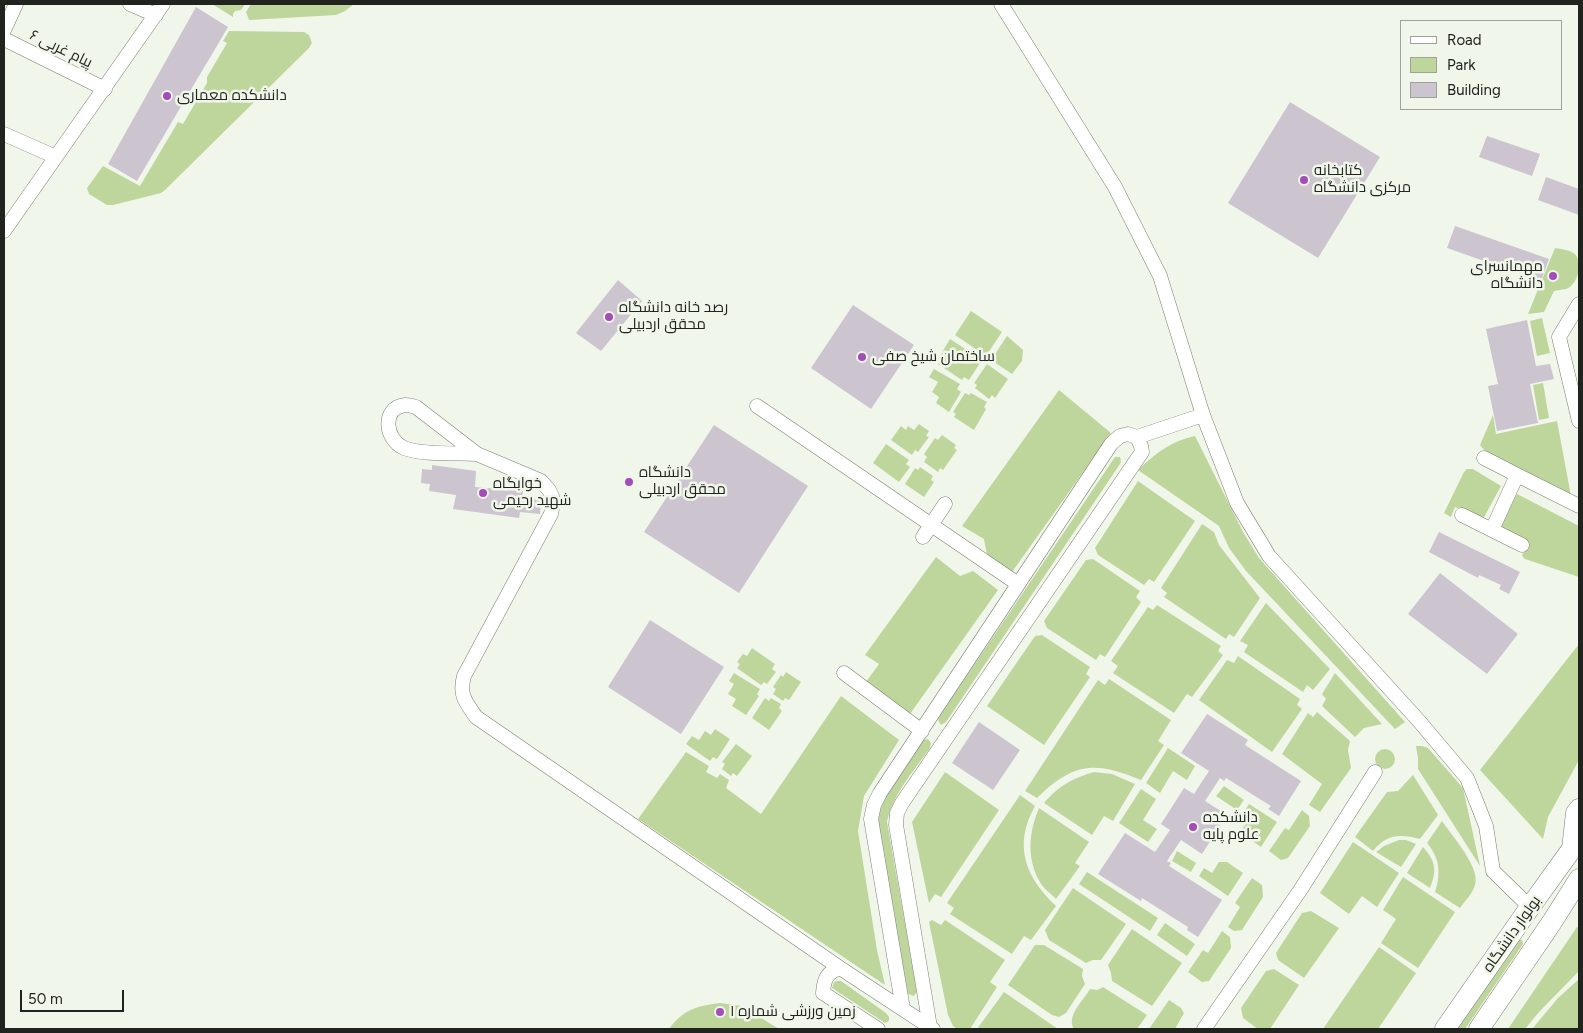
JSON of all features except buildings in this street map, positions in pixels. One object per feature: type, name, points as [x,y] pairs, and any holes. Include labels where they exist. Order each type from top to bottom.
[{"type":"main road","points":[[1576,844],[1576,813],[1579,809]]},
{"type":"main road","name":"بولوار دانشگاه","points":[[1445,1029],[1576,844]]},
{"type":"main road","name":"بولوار دانشگاه","points":[[1479,1029],[1579,879]]},
{"type":"main road","points":[[1530,907],[1552,922]]},
{"type":"street","points":[[4,30],[16,4]]},
{"type":"street","points":[[4,231],[160,10],[130,4]]},
{"type":"street","points":[[1001,4],[1115,188],[1160,276],[1203,415],[1237,504],[1270,556],[1419,721],[1467,778],[1486,826],[1493,871],[1530,907]]},
{"type":"street","name":"پیام غربی ۶","points":[[4,39],[105,88]]},
{"type":"street","points":[[4,134],[56,157]]},
{"type":"street","points":[[1579,304],[1558,337],[1575,390],[1579,421]]},
{"type":"street","points":[[477,454],[416,451],[404,448],[394,441],[388,428],[389,417],[395,410],[404,405],[416,407],[477,454],[541,481],[550,490],[553,503],[551,514],[464,676],[461,687],[464,698],[476,716],[840,968],[932,1028]]},
{"type":"street","points":[[757,406],[1018,584]]},
{"type":"street","points":[[1137,438],[1203,415]]},
{"type":"street","points":[[903,1009],[871,819],[874,805],[880,793],[1111,444],[1120,436],[1128,434],[1137,438],[1142,452],[908,795],[898,813],[896,824],[932,1028]]},
{"type":"street","points":[[1484,458],[1579,506]]},
{"type":"street","points":[[1492,530],[1517,475]]},
{"type":"street","points":[[923,537],[945,504]]},
{"type":"street","points":[[1462,515],[1522,545]]},
{"type":"street","points":[[844,673],[922,731]]},
{"type":"street","points":[[1204,1029],[1301,888],[1375,772]]},
{"type":"street","points":[[840,968],[830,971],[824,981],[823,993],[878,1029]]},
{"type":"green space","points":[[212,4],[245,4],[241,10],[235,11],[233,17]]},
{"type":"green space","points":[[251,4],[354,4],[336,15],[249,20],[246,12]]},
{"type":"green space","points":[[229,31],[304,32],[309,35],[312,43],[161,193],[113,205],[107,205],[89,194],[87,188],[103,166],[140,186],[178,122],[183,124],[207,83],[207,77],[227,43],[223,41]]},
{"type":"green space","points":[[1555,248],[1575,254],[1579,263],[1576,279],[1570,287],[1554,291],[1544,312],[1528,314]]},
{"type":"green space","points":[[971,311],[1002,332],[986,356],[955,335]]},
{"type":"green space","points":[[1542,318],[1550,353],[1537,356],[1530,321]]},
{"type":"green space","points":[[1007,336],[1023,350],[1022,361],[1012,374],[991,360]]},
{"type":"green space","points":[[950,339],[982,360],[969,380],[964,377],[962,380],[938,364],[941,361],[938,359]]},
{"type":"green space","points":[[987,364],[1008,379],[995,398],[992,395],[989,399],[975,388],[977,385],[974,383]]},
{"type":"green space","points":[[934,369],[960,384],[957,389],[961,392],[949,412],[936,403],[939,397],[932,392],[938,382],[929,377]]},
{"type":"green space","points":[[1543,383],[1549,418],[1539,420],[1533,385]]},
{"type":"green space","points":[[1059,390],[1111,433],[1012,572],[987,555],[984,539],[962,526]]},
{"type":"green space","points":[[965,393],[969,395],[971,393],[987,402],[984,407],[986,409],[974,430],[954,417],[956,414],[953,412]]},
{"type":"green space","points":[[1493,415],[1496,434],[1557,421],[1571,496],[1485,451],[1480,445]]},
{"type":"green space","points":[[919,424],[929,431],[926,436],[929,437],[918,452],[915,450],[912,455],[891,440],[901,426],[906,430],[908,426],[914,430]]},
{"type":"green space","points":[[942,435],[956,445],[954,448],[957,450],[943,470],[940,468],[938,472],[924,462],[927,457],[924,454],[935,438],[938,440]]},
{"type":"green space","points":[[1195,436],[1243,532],[1259,558],[1405,722],[1395,729],[1246,571],[1229,548],[1219,526],[1138,470],[1164,448]]},
{"type":"green space","points":[[886,444],[909,460],[906,464],[910,467],[899,482],[873,463]]},
{"type":"green space","points":[[1115,457],[1120,457],[1121,462],[1118,467],[946,722],[941,725],[938,720],[940,715]]},
{"type":"green space","points":[[920,467],[933,476],[931,480],[934,482],[924,497],[905,484],[915,468],[918,470]]},
{"type":"green space","points":[[1467,469],[1473,469],[1501,486],[1483,519],[1455,507],[1451,517],[1444,513]]},
{"type":"green space","points":[[1138,481],[1195,521],[1154,582],[1149,579],[1144,585],[1098,555],[1095,548]]},
{"type":"green space","points":[[1517,494],[1579,526],[1579,577],[1525,559],[1522,556],[1526,543],[1499,526]]},
{"type":"green space","points":[[1202,524],[1214,532],[1219,545],[1260,598],[1234,637],[1229,634],[1226,639],[1164,597],[1167,593],[1161,588]]},
{"type":"green space","points":[[936,557],[960,576],[973,571],[998,590],[910,714],[866,682],[879,664],[865,655]]},
{"type":"green space","points":[[1093,559],[1140,591],[1136,597],[1141,602],[1105,657],[1100,654],[1096,660],[1047,628],[1044,621],[1086,560]]},
{"type":"green space","points":[[1266,603],[1330,669],[1313,690],[1307,685],[1303,692],[1244,652],[1248,645],[1240,641]]},
{"type":"green space","points":[[1157,605],[1221,646],[1218,651],[1223,655],[1192,697],[1187,694],[1174,713],[1113,673],[1118,666],[1111,661],[1148,607],[1153,610]]},
{"type":"green space","points":[[1042,635],[1090,667],[1086,674],[1090,677],[1044,745],[987,706],[1035,636]]},
{"type":"green space","points":[[1579,644],[1579,760],[1548,817],[1543,839],[1480,770]]},
{"type":"green space","points":[[752,648],[775,664],[772,669],[776,672],[767,684],[764,682],[761,685],[737,668],[740,664],[737,662],[743,654],[747,656]]},
{"type":"green space","points":[[1238,656],[1300,699],[1297,705],[1302,709],[1272,752],[1199,700],[1227,660],[1234,663]]},
{"type":"green space","points":[[786,672],[801,682],[789,700],[785,698],[783,701],[773,694],[776,689],[773,687],[781,675],[783,677]]},
{"type":"green space","points":[[734,673],[760,689],[757,694],[759,696],[746,715],[732,706],[736,699],[728,694],[734,684],[729,681]]},
{"type":"green space","points":[[1335,673],[1382,724],[1364,728],[1355,737],[1322,706],[1326,699],[1322,694]]},
{"type":"green space","points":[[1109,679],[1171,720],[1158,741],[1164,745],[1141,780],[1111,770],[1086,768],[1062,777],[1037,798],[1025,791],[1098,680],[1105,685]]},
{"type":"green space","points":[[841,696],[899,740],[864,796],[858,831],[877,950],[885,985],[638,819],[686,752],[709,766],[706,772],[717,778],[720,774],[729,780],[726,788],[761,814]]},
{"type":"green space","points":[[765,698],[769,701],[771,698],[781,704],[779,708],[782,711],[769,730],[752,718]]},
{"type":"green space","points":[[1317,712],[1350,741],[1348,750],[1351,768],[1320,812],[1309,805],[1322,784],[1282,754],[1308,713],[1313,717]]},
{"type":"green space","points":[[715,729],[730,739],[717,759],[713,757],[710,761],[686,744],[692,736],[699,740],[705,731],[711,735]]},
{"type":"green space","points":[[928,739],[931,743],[930,748],[899,793],[887,822],[917,992],[914,996],[908,994],[877,825],[883,799],[923,740]]},
{"type":"green space","points":[[736,744],[752,756],[737,776],[733,773],[731,776],[722,769],[725,764],[722,762]]},
{"type":"green space","points":[[1416,746],[1428,748],[1463,788],[1480,866],[1418,769]]},
{"type":"green space","points":[[1168,748],[1195,766],[1187,780],[1173,771],[1160,793],[1146,783]]},
{"type":"green space","points":[[1385,749],[1392,752],[1395,759],[1392,766],[1385,769],[1378,766],[1375,759],[1378,752]]},
{"type":"green space","points":[[945,772],[999,810],[941,897],[935,894],[929,903],[912,822]]},
{"type":"green space","points":[[1094,772],[1112,774],[1135,784],[1113,821],[1104,816],[1092,835],[1044,803],[1066,783]]},
{"type":"green space","points":[[1413,775],[1438,815],[1420,839],[1406,836],[1389,838],[1378,845],[1373,851],[1355,837],[1387,792],[1398,791]]},
{"type":"green space","points":[[1224,786],[1244,800],[1237,810],[1216,796]]},
{"type":"green space","points":[[1141,789],[1156,799],[1143,820],[1157,829],[1148,842],[1119,823]]},
{"type":"green space","points":[[1020,795],[1035,806],[1028,820],[1025,834],[1026,860],[1037,884],[1056,906],[1031,940],[1024,936],[1012,954],[950,914],[954,908],[947,903]]},
{"type":"green space","points":[[1249,804],[1277,822],[1261,847],[1244,835],[1243,828],[1251,817],[1244,812]]},
{"type":"green space","points":[[1039,808],[1089,842],[1075,863],[1080,866],[1056,899],[1041,884],[1031,854],[1031,836]]},
{"type":"green space","points":[[1302,810],[1309,816],[1310,826],[1288,858],[1281,860],[1269,851],[1285,828],[1289,830]]},
{"type":"green space","points":[[1442,821],[1470,861],[1476,878],[1473,891],[1460,908],[1435,892],[1439,873],[1438,866],[1435,854],[1427,843]]},
{"type":"green space","points":[[1399,840],[1406,840],[1416,844],[1401,867],[1376,852],[1384,846]]},
{"type":"green space","points":[[1353,842],[1399,873],[1377,907],[1362,896],[1349,914],[1320,893]]},
{"type":"green space","points":[[1423,847],[1431,857],[1434,866],[1434,876],[1430,888],[1407,873]]},
{"type":"green space","points":[[1177,851],[1196,863],[1191,872],[1172,861]]},
{"type":"green space","points":[[1219,862],[1227,862],[1243,873],[1228,896],[1199,876],[1204,868],[1212,873]]},
{"type":"green space","points":[[1087,872],[1158,918],[1150,931],[1079,884]]},
{"type":"green space","points":[[1403,877],[1455,912],[1418,968],[1381,943],[1396,919],[1383,910]]},
{"type":"green space","points":[[1252,878],[1262,885],[1263,897],[1242,930],[1234,931],[1228,927],[1240,907],[1235,903]]},
{"type":"green space","points":[[1073,888],[1126,924],[1101,960],[1093,960],[1086,963],[1049,940],[1045,930]]},
{"type":"green space","points":[[1311,911],[1339,928],[1304,978],[1278,960],[1276,953],[1302,913]]},
{"type":"green space","points":[[932,920],[941,925],[945,920],[1005,960],[990,982],[997,987],[970,1029],[957,1029],[953,1026],[948,1015],[929,922]]},
{"type":"green space","points":[[1165,923],[1195,944],[1187,956],[1157,935]]},
{"type":"green space","points":[[1577,927],[1579,928],[1579,971],[1525,1029],[1508,1029]]},
{"type":"green space","points":[[1132,929],[1182,963],[1152,1006],[1112,981],[1108,965]]},
{"type":"green space","points":[[1222,931],[1230,937],[1231,948],[1209,981],[1202,982],[1188,972],[1203,950],[1208,953]]},
{"type":"green space","points":[[1517,939],[1522,940],[1523,944],[1465,1029],[1453,1029]]},
{"type":"green space","points":[[1035,945],[1044,945],[1083,969],[1082,976],[1085,984],[1066,1013],[1059,1017],[1052,1015],[1008,985]]},
{"type":"green space","points":[[1379,947],[1416,973],[1378,1029],[1323,1029]]},
{"type":"green space","points":[[1274,969],[1299,985],[1270,1029],[1258,1029],[1243,1018],[1241,1008],[1266,971]]},
{"type":"green space","points":[[1579,979],[1579,1029],[1532,1029],[1558,998]]},
{"type":"green space","points":[[841,981],[886,1013],[889,1021],[885,1023],[832,988],[834,982]]},
{"type":"green space","points":[[1103,987],[1147,1015],[1137,1029],[1074,1029],[1072,1019],[1074,1014],[1090,989],[1097,990]]},
{"type":"green space","points":[[1004,992],[1058,1029],[977,1029]]},
{"type":"green space","points":[[1169,1000],[1181,1008],[1184,1013],[1175,1029],[1149,1029]]},
{"type":"green space","name":"زمین ورزشی شماره ۱","points":[[720,1003],[742,1006],[779,1029],[669,1029],[685,1013],[704,1006]]},
{"type":"place","name":"دانشکده معماری","points":[[167,96]]},
{"type":"place","name":"کتابخانه مرکزی دانشگاه","points":[[1304,180]]},
{"type":"place","name":"مهمانسرای دانشگاه","points":[[1553,276]]},
{"type":"place","name":"رصد خانه دانشگاه محقق اردبیلی","points":[[609,317]]},
{"type":"place","name":"ساختمان شیخ صفی","points":[[862,357]]},
{"type":"place","name":"دانشگاه محقق اردبیلی","points":[[629,482]]},
{"type":"place","name":"خوابگاه شهید رحیمی","points":[[483,493]]},
{"type":"place","name":"دانشکده علوم پایه","points":[[1193,827]]},
{"type":"place","name":"زمین ورزشی شماره ۱","points":[[720,1012]]}]
